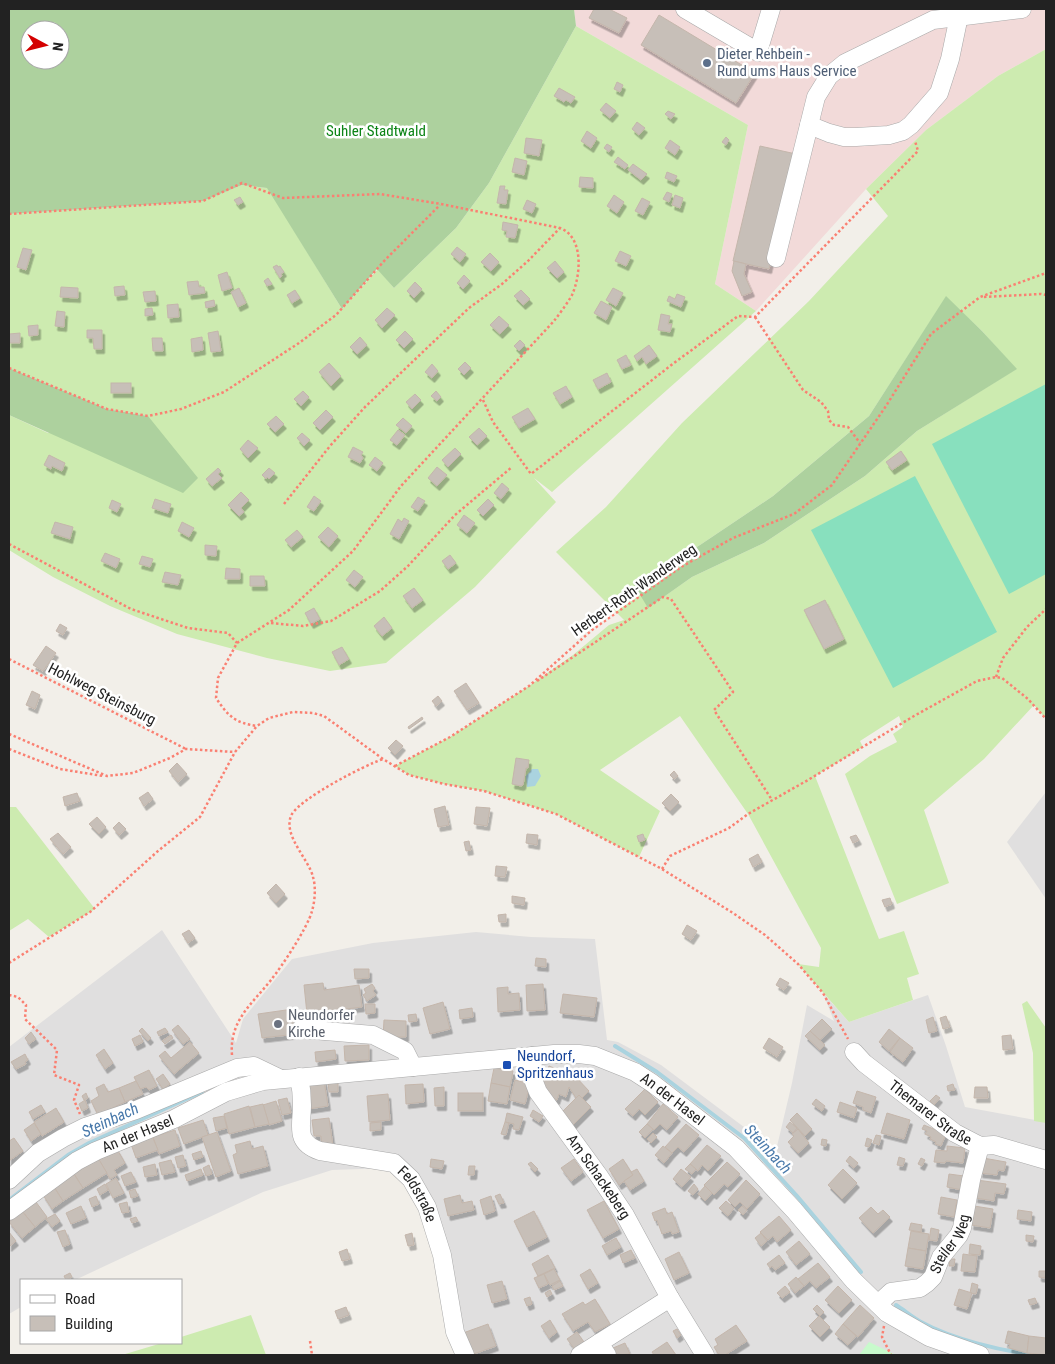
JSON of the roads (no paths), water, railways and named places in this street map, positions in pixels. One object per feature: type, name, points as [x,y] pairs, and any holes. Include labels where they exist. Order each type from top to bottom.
[{"type":"street","points":[[685,9],[758,52],[771,9]]},
{"type":"street","points":[[776,258],[816,97],[829,76],[845,63],[946,14],[1022,9]]},
{"type":"street","points":[[809,125],[844,137],[856,137],[903,131],[911,125],[939,93],[950,59],[946,14]]},
{"type":"street","points":[[301,1029],[373,1035],[405,1051],[413,1067]]},
{"type":"street","name":"Themarer Straße","points":[[854,1052],[864,1063],[955,1133],[980,1146],[994,1146],[1046,1160]]},
{"type":"street","name":"An der Hasel","points":[[9,1211],[77,1161],[96,1151],[174,1119],[226,1092],[263,1080],[532,1056],[579,1054],[595,1056],[635,1072],[652,1083],[741,1153],[794,1210],[853,1280],[899,1321],[929,1337],[980,1355]]},
{"type":"street","name":"Am Schackeberg","points":[[532,1056],[534,1082],[538,1092],[615,1199],[670,1298],[705,1355]]},
{"type":"street","name":"An der Hasel","points":[[9,1180],[38,1153],[85,1127],[136,1110],[237,1068],[254,1066],[279,1078]]},
{"type":"street","name":"Feldstraße","points":[[299,1077],[302,1106],[300,1133],[306,1144],[320,1151],[362,1156],[394,1163],[411,1179],[430,1215],[442,1255],[455,1332],[465,1355]]},
{"type":"street","name":"Steiler Weg","points":[[878,1304],[892,1292],[920,1288],[933,1278],[941,1257],[959,1235],[962,1228],[971,1180],[980,1146]]},
{"type":"street","points":[[580,1355],[604,1351],[670,1298]]},
{"type":"water","points":[[532,769],[538,769],[541,776],[535,786],[527,787],[526,776]]},
{"type":"waterway","name":"Steinbach","points":[[615,1046],[657,1072],[744,1138],[797,1196],[861,1272]]},
{"type":"waterway","name":"Steinbach","points":[[9,1200],[68,1155],[89,1143],[202,1092]]},
{"type":"waterway","name":"Steinbach","points":[[896,1305],[921,1322],[947,1334],[1008,1351],[1036,1355]]},
{"type":"place","name":"Dieter Rehbein - Rund ums Haus Service","points":[[707,63]]},
{"type":"place","name":"Neundorfer Kirche","points":[[278,1024]]},
{"type":"place","name":"Neundorf, Spritzenhaus","points":[[507,1065]]},
{"type":"park label","name":"Suhler Stadtwald","points":[[376,131]]}]
